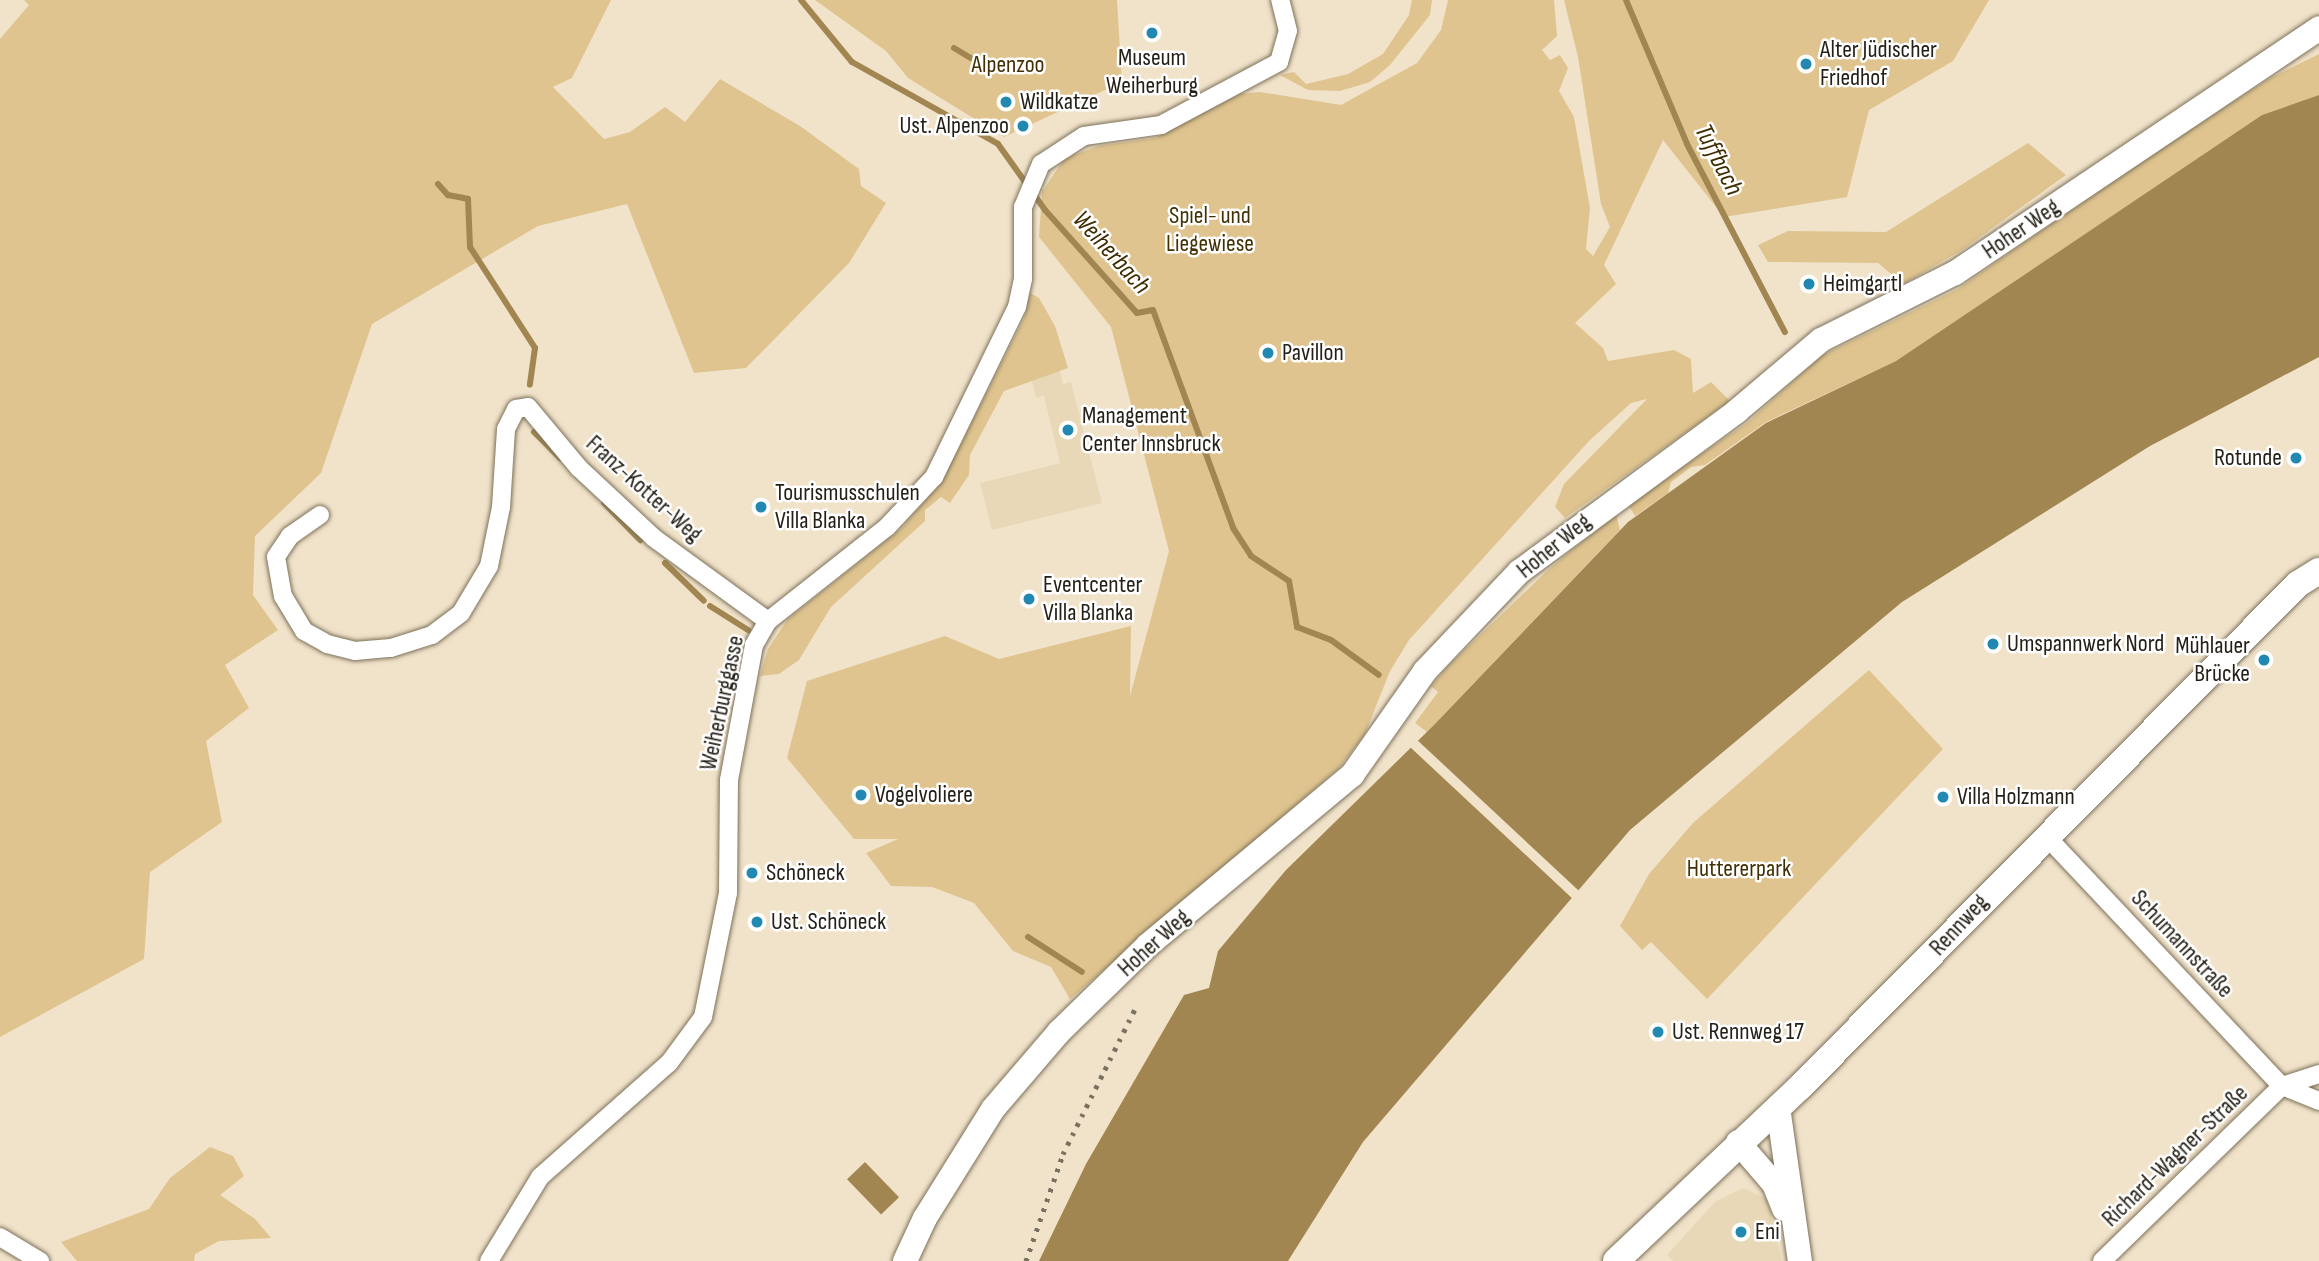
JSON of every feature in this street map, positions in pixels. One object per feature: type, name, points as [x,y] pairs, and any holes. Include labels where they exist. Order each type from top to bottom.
[{"type":"main road","name":"Rennweg","points":[[1616,1261],[1738,1142],[1778,1107],[2046,836],[2308,577],[2319,552]]},
{"type":"street","name":"Weiherburggasse","points":[[489,1261],[540,1177],[669,1063],[703,1017],[728,893],[729,780],[754,645],[768,621],[887,527],[934,477],[1017,307],[1023,279],[1024,200],[1041,163],[1084,136],[1161,125],[1279,62],[1288,31],[1280,0]]},
{"type":"street","name":"Hoher Weg","points":[[905,1261],[925,1218],[993,1109],[1059,1032],[1148,945],[1352,775],[1425,671],[1519,572],[1737,411],[1821,340],[1955,273],[2319,28]]},
{"type":"street","name":"Franz-Kotter-Weg","points":[[320,515],[290,536],[276,557],[283,596],[304,631],[327,645],[355,651],[391,648],[432,635],[461,612],[489,565],[501,507],[506,429],[516,409],[528,407],[579,468],[654,538],[768,621]]},
{"type":"street","name":"Schumannstraße","points":[[2046,836],[2282,1086]]},
{"type":"street","points":[[2282,1086],[2319,1074]]},
{"type":"street","points":[[2282,1086],[2319,1101]]},
{"type":"street","name":"Richard-Wagner-Straße","points":[[2102,1261],[2282,1086]]},
{"type":"street","points":[[1778,1107],[1800,1261]]},
{"type":"street","points":[[1738,1142],[1774,1184],[1795,1235]]},
{"type":"street","points":[[0,1237],[40,1261]]},
{"type":"shaded area","points":[[2319,95],[2319,357],[2150,446],[1902,602],[1630,830],[1363,1142],[1288,1261],[1039,1261],[1086,1164],[1184,995],[1209,988],[1218,951],[1286,870],[1433,726],[1628,522],[1766,423],[1896,361],[2262,115]]},
{"type":"shaded area","name":"Management Center Innsbruck","points":[[1059,368],[1063,384],[1071,382],[1102,503],[992,530],[980,483],[1060,463],[1044,396],[1036,397],[1030,375]]},
{"type":"shaded area","points":[[865,1162],[899,1197],[881,1215],[847,1179]]},
{"type":"shaded area","points":[[1743,1188],[1767,1199],[1782,1261],[1673,1261],[1667,1255],[1715,1202]]},
{"type":"green space","points":[[24,0],[611,0],[572,78],[553,87],[604,139],[630,132],[665,107],[685,122],[720,79],[800,126],[859,169],[861,186],[886,203],[849,263],[746,368],[694,373],[627,204],[538,226],[372,324],[321,473],[255,536],[253,595],[278,630],[225,665],[249,708],[206,741],[222,822],[150,872],[144,959],[0,1037],[0,39],[29,5]]},
{"type":"green space","name":"Alpenzoo","points":[[815,0],[1117,0],[1122,82],[1004,137],[908,78],[886,51]]},
{"type":"green space","points":[[1412,0],[1432,0],[1430,15],[1390,65],[1370,82],[1340,91],[1308,90],[1280,75],[1294,72],[1306,84],[1348,74],[1383,54],[1409,15]]},
{"type":"green space","name":"Spiel- und Liegewiese","points":[[1448,0],[1554,0],[1557,36],[1542,50],[1550,60],[1560,55],[1568,68],[1559,91],[1574,117],[1590,208],[1586,249],[1593,256],[1610,227],[1601,204],[1578,57],[1564,0],[1989,0],[1953,61],[1869,110],[1847,197],[1724,217],[1663,140],[1604,265],[1616,284],[1575,323],[1603,348],[1608,361],[1674,350],[1691,359],[1693,393],[1711,382],[1730,401],[1565,518],[1555,507],[1564,484],[1647,399],[1631,403],[1589,441],[1409,640],[1390,671],[1365,734],[1339,768],[1070,999],[1051,967],[1013,951],[974,903],[932,887],[891,886],[866,853],[898,839],[854,839],[787,758],[807,681],[945,636],[999,659],[1131,626],[1130,696],[1169,551],[1111,327],[1039,237],[1042,192],[1064,159],[1098,146],[1155,138],[1240,94],[1260,92],[1341,105],[1417,63],[1441,30]]},
{"type":"green space","points":[[2319,54],[2319,95],[2262,115],[1896,361],[1766,422],[1705,465],[1691,467],[1671,482],[1668,493],[1635,516],[1628,504],[1747,423],[1821,356],[1958,289],[2139,163],[2272,77]]},
{"type":"green space","points":[[2028,143],[2066,175],[1962,250],[1903,284],[1878,263],[1768,262],[1758,245],[1788,231],[1886,232]]},
{"type":"green space","points":[[1030,293],[1039,298],[1055,326],[1068,368],[1004,391],[970,455],[969,475],[950,503],[941,497],[925,510],[925,521],[831,607],[799,660],[779,674],[760,676],[768,649],[788,619],[901,529],[943,479],[1024,319]]},
{"type":"green space","points":[[1616,514],[1620,530],[1433,726],[1427,732],[1415,723],[1438,692],[1431,686],[1448,666],[1549,569]]},
{"type":"green space","name":"Huttererpark","points":[[1869,670],[1943,749],[1707,999],[1651,942],[1642,950],[1620,926],[1649,874],[1693,823]]},
{"type":"green space","points":[[210,1147],[233,1156],[244,1176],[220,1195],[255,1219],[271,1238],[219,1241],[195,1254],[194,1261],[77,1261],[61,1242],[149,1209],[170,1178]]},
{"type":"pier","points":[[1415,738],[1581,893],[1574,900],[1408,745]]},
{"type":"waterway","name":"Weiherbach","points":[[801,0],[852,62],[998,144],[1045,210],[1137,313],[1153,310],[1233,528],[1251,556],[1289,581],[1297,627],[1331,640],[1379,675]]},
{"type":"waterway","name":"Tuffbach","points":[[1626,0],[1687,144],[1785,332]]},
{"type":"waterway","points":[[954,48],[984,66]]},
{"type":"waterway","points":[[438,184],[448,195],[468,199],[470,247],[535,348],[530,385]]},
{"type":"waterway","points":[[534,432],[560,458]]},
{"type":"waterway","points":[[604,503],[640,540]]},
{"type":"waterway","points":[[665,563],[704,601]]},
{"type":"waterway","points":[[710,606],[748,630]]},
{"type":"waterway","points":[[1028,937],[1082,972]]},
{"type":"railway","points":[[1026,1261],[1063,1154],[1136,1007]]},
{"type":"place","name":"Museum Weiherburg","points":[[1152,33]]},
{"type":"place","name":"Alter Jüdischer Friedhof","points":[[1806,64]]},
{"type":"place","name":"Wildkatze","points":[[1006,102]]},
{"type":"place","name":"Ust. Alpenzoo","points":[[1023,126]]},
{"type":"place","name":"Heimgartl","points":[[1809,284]]},
{"type":"place","name":"Pavillon","points":[[1268,353]]},
{"type":"place","name":"Management Center Innsbruck","points":[[1068,430]]},
{"type":"place","name":"Rotunde","points":[[2296,458]]},
{"type":"place","name":"Tourismusschulen Villa Blanka","points":[[761,507]]},
{"type":"place","name":"Eventcenter Villa Blanka","points":[[1029,599]]},
{"type":"place","name":"Umspannwerk Nord","points":[[1993,644]]},
{"type":"place","name":"Mühlauer Brücke","points":[[2264,660]]},
{"type":"place","name":"Vogelvoliere","points":[[861,795]]},
{"type":"place","name":"Villa Holzmann","points":[[1943,797]]},
{"type":"place","name":"Schöneck","points":[[752,873]]},
{"type":"place","name":"Ust. Schöneck","points":[[757,922]]},
{"type":"place","name":"Ust. Rennweg 17","points":[[1658,1032]]},
{"type":"place","name":"Eni","points":[[1741,1232]]}]
